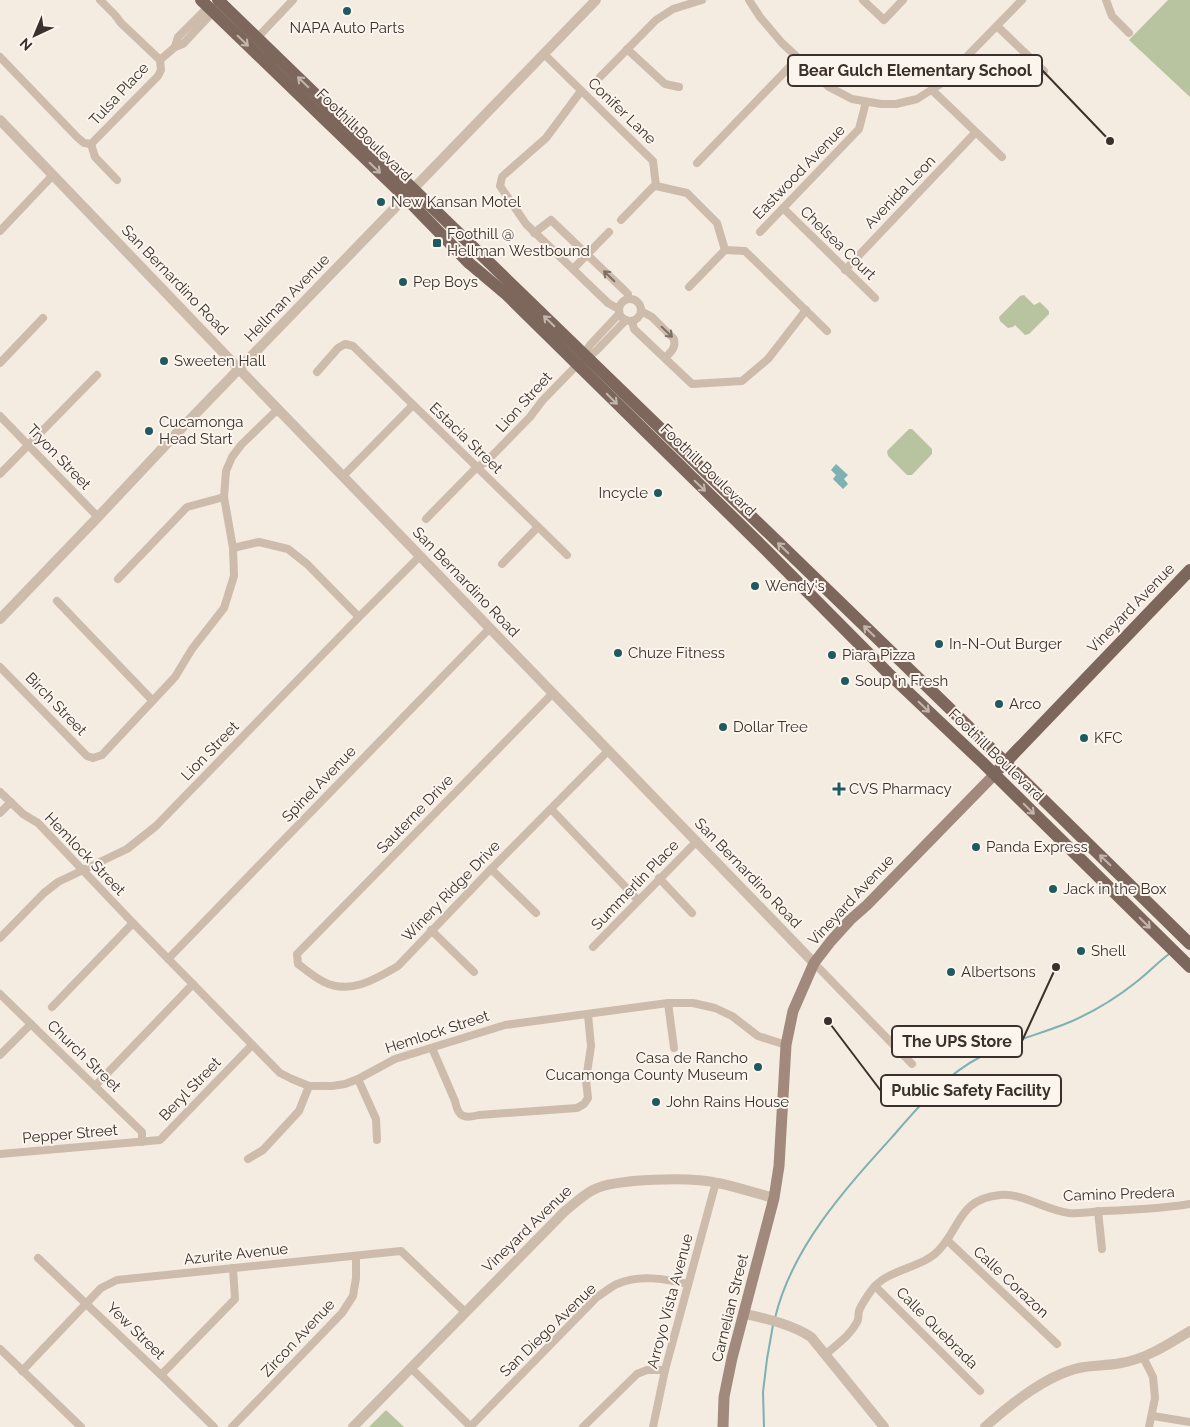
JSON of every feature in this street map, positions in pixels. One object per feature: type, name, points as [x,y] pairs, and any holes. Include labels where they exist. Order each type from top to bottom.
[{"type":"main road","name":"Foothill Boulevard","points":[[210,5],[258,38],[410,193]]},
{"type":"main road","name":"Foothill Boulevard","points":[[210,5],[410,193],[1005,762],[1189,943]]},
{"type":"main road","name":"Foothill Boulevard","points":[[583,359],[766,550],[888,673],[994,774],[1190,967]]},
{"type":"main road","name":"Vineyard Avenue","points":[[774,1198],[779,1166],[786,1045],[793,1011],[814,963],[850,920],[867,905],[1190,570]]},
{"type":"main road","name":"Carnelian Street","points":[[723,1427],[724,1397],[732,1358],[774,1198]]},
{"type":"street","points":[[100,0],[160,60],[175,46],[178,37],[188,32],[210,5]]},
{"type":"street","points":[[258,38],[293,0]]},
{"type":"street","name":"Hellman Avenue","points":[[0,619],[175,435],[596,0]]},
{"type":"street","points":[[600,77],[656,20],[673,10],[702,0]]},
{"type":"street","points":[[749,0],[767,26],[782,43],[829,87],[852,99],[881,104],[896,104],[917,99],[932,90],[1022,0]]},
{"type":"street","points":[[863,0],[884,20],[903,0]]},
{"type":"street","points":[[1106,0],[1112,16],[1129,33]]},
{"type":"street","points":[[997,26],[1044,71]]},
{"type":"street","points":[[627,49],[665,84],[679,87]]},
{"type":"street","name":"Conifer Lane","points":[[544,54],[654,161],[656,186]]},
{"type":"street","points":[[0,57],[77,137],[84,143],[91,144],[95,157],[118,180]]},
{"type":"street","points":[[697,163],[798,58]]},
{"type":"street","name":"Tulsa Place","points":[[91,144],[158,76],[161,70],[160,60]]},
{"type":"street","points":[[581,90],[546,138],[505,174],[500,184],[521,218],[534,233],[608,303],[619,311],[622,318],[629,321],[634,329],[692,384],[742,381],[768,359],[806,310]]},
{"type":"street","points":[[932,90],[1002,157]]},
{"type":"street","name":"Eastwood Avenue","points":[[760,232],[859,129],[866,102]]},
{"type":"street","name":"San Bernardino Road","points":[[0,120],[912,1064]]},
{"type":"street","name":"Avenida Leon","points":[[845,270],[976,133]]},
{"type":"street","points":[[0,231],[53,175]]},
{"type":"street","points":[[621,220],[653,187],[656,186],[687,193],[717,223],[725,250]]},
{"type":"street","name":"Chelsea Court","points":[[783,208],[875,298]]},
{"type":"street","points":[[534,233],[551,220],[624,289],[628,294],[628,299]]},
{"type":"street","points":[[573,268],[609,232]]},
{"type":"street","points":[[689,286],[725,250],[744,251],[827,331]]},
{"type":"street","points":[[583,359],[590,345],[619,311],[623,301],[628,299],[637,302],[641,311],[652,317],[674,339],[673,350],[665,358]]},
{"type":"street","points":[[583,359],[629,321],[638,318],[641,311]]},
{"type":"street","points":[[0,363],[43,318]]},
{"type":"street","name":"Estacia Street","points":[[317,372],[338,348],[345,344],[353,346],[566,554]]},
{"type":"street","name":"Lion Street","points":[[426,519],[477,467],[486,462],[583,359]]},
{"type":"street","points":[[0,474],[97,374]]},
{"type":"street","points":[[343,476],[413,405]]},
{"type":"street","points":[[57,601],[152,700],[175,676],[192,649],[224,608],[234,576],[233,548],[224,497],[226,471],[232,457],[241,445],[278,409]]},
{"type":"street","name":"Tryon Street","points":[[0,416],[98,518]]},
{"type":"street","points":[[118,579],[187,507],[224,497]]},
{"type":"street","points":[[502,564],[538,526]]},
{"type":"street","points":[[233,548],[259,542],[288,549],[307,564],[359,617]]},
{"type":"street","name":"Lion Street","points":[[0,938],[44,893],[58,882],[127,849],[156,826],[420,556]]},
{"type":"street","name":"Spinel Avenue","points":[[168,958],[490,628]]},
{"type":"street","name":"Birch Street","points":[[0,667],[87,756],[93,758],[102,755],[152,700]]},
{"type":"street","name":"Sauterne Drive","points":[[297,954],[553,693]]},
{"type":"street","name":"Winery Ridge Drive","points":[[297,954],[298,964],[324,982],[341,988],[362,985],[398,966],[431,930],[608,751]]},
{"type":"street","name":"Hemlock Street","points":[[0,792],[24,814],[38,823],[280,1073],[309,1086],[345,1084],[395,1059],[505,1025],[668,1003],[694,1003],[715,1008],[732,1016],[758,1036],[786,1045]]},
{"type":"street","points":[[0,813],[11,802]]},
{"type":"street","points":[[551,809],[638,900]]},
{"type":"street","name":"Summerlin Place","points":[[593,947],[696,842]]},
{"type":"street","points":[[491,869],[536,913]]},
{"type":"street","points":[[659,878],[692,913]]},
{"type":"street","points":[[52,1007],[133,923]]},
{"type":"street","points":[[431,930],[474,972]]},
{"type":"street","points":[[96,1086],[193,984]]},
{"type":"street","name":"Church Street","points":[[0,994],[142,1132],[142,1142]]},
{"type":"street","points":[[668,1003],[674,1048]]},
{"type":"street","points":[[432,1048],[456,1110],[468,1118],[479,1115],[577,1108],[584,1104],[588,1098],[586,1080],[591,1046],[588,1015]]},
{"type":"street","points":[[0,1055],[31,1024]]},
{"type":"street","name":"Beryl Street","points":[[142,1142],[160,1140],[252,1045]]},
{"type":"street","points":[[358,1079],[376,1119],[377,1140]]},
{"type":"street","points":[[248,1159],[264,1150],[299,1111],[309,1086]]},
{"type":"street","name":"Pepper Street","points":[[0,1154],[142,1142]]},
{"type":"street","name":"Vineyard Avenue","points":[[353,1427],[565,1211],[593,1190],[628,1182],[683,1179],[716,1182],[774,1198]]},
{"type":"street","name":"Arroyo Vista Avenue","points":[[653,1427],[665,1370],[716,1182]]},
{"type":"street","name":"Camino Predera","points":[[825,1354],[849,1333],[858,1321],[860,1309],[875,1286],[885,1278],[937,1253],[967,1208],[984,1199],[999,1195],[1015,1195],[1050,1209],[1070,1213],[1164,1208],[1190,1204]]},
{"type":"street","points":[[1098,1212],[1102,1250]]},
{"type":"street","name":"Calle Corazon","points":[[947,1240],[1057,1344]]},
{"type":"street","name":"Azurite Avenue","points":[[22,1371],[101,1288],[117,1280],[401,1252],[465,1312]]},
{"type":"street","name":"Zircon Avenue","points":[[232,1427],[342,1313],[353,1296],[356,1278],[356,1256]]},
{"type":"street","name":"Yew Street","points":[[38,1258],[162,1374],[214,1427]]},
{"type":"street","points":[[162,1374],[235,1299],[233,1268]]},
{"type":"street","name":"San Diego Avenue","points":[[470,1427],[597,1297],[618,1284],[641,1278],[663,1279],[688,1284]]},
{"type":"street","name":"Calle Quebrada","points":[[875,1286],[980,1391]]},
{"type":"street","points":[[744,1314],[798,1329],[811,1337],[884,1427]]},
{"type":"street","points":[[985,1427],[1020,1398],[1060,1375],[1078,1368],[1122,1363],[1143,1357],[1170,1344],[1190,1331]]},
{"type":"street","points":[[0,1349],[81,1427]]},
{"type":"street","points":[[1143,1357],[1153,1378],[1155,1398],[1153,1416],[1149,1427]]},
{"type":"street","points":[[410,1368],[470,1427]]},
{"type":"street","points":[[583,1427],[637,1374],[647,1370],[665,1370]]},
{"type":"street","points":[[1153,1416],[1190,1422]]},
{"type":"green space","points":[[1168,0],[1190,0],[1190,97],[1129,40]]},
{"type":"green space","points":[[1024,295],[1034,305],[1040,302],[1049,311],[1049,314],[1029,334],[1025,335],[1015,325],[1008,328],[1000,321],[999,317],[1020,296]]},
{"type":"green space","points":[[909,429],[912,429],[932,449],[932,454],[912,475],[907,475],[888,456],[887,451]]},
{"type":"green space","points":[[386,1410],[404,1427],[369,1427]]},
{"type":"water","points":[[836,464],[848,475],[844,479],[848,484],[843,489],[833,479],[836,475],[831,470]]},
{"type":"waterway","points":[[775,1318],[783,1292],[794,1267],[822,1220],[857,1177],[933,1092],[956,1072],[982,1056],[1003,1046],[1070,1022],[1104,1005],[1135,983],[1169,954]]},
{"type":"waterway","points":[[764,1427],[763,1392],[773,1325]]},
{"type":"place","name":"NAPA Auto Parts","points":[[347,11]]},
{"type":"place","name":"Bear Gulch Elementary School","points":[[1110,141]]},
{"type":"place","name":"New Kansan Motel","points":[[381,202]]},
{"type":"place","name":"Foothill @ Hellman Westbound","points":[[437,243]]},
{"type":"place","name":"Pep Boys","points":[[403,282]]},
{"type":"place","name":"Sweeten Hall","points":[[164,361]]},
{"type":"place","name":"Cucamonga Head Start","points":[[149,431]]},
{"type":"place","name":"Incycle","points":[[658,493]]},
{"type":"place","name":"Wendy's","points":[[755,586]]},
{"type":"place","name":"In-N-Out Burger","points":[[939,644]]},
{"type":"place","name":"Chuze Fitness","points":[[618,653]]},
{"type":"place","name":"Piara Pizza","points":[[832,655]]},
{"type":"place","name":"Soup 'n Fresh","points":[[845,681]]},
{"type":"place","name":"Arco","points":[[999,704]]},
{"type":"place","name":"Dollar Tree","points":[[723,727]]},
{"type":"place","name":"KFC","points":[[1084,738]]},
{"type":"place","name":"CVS Pharmacy","points":[[839,789]]},
{"type":"place","name":"Panda Express","points":[[976,847]]},
{"type":"place","name":"Jack in the Box","points":[[1053,889]]},
{"type":"place","name":"Shell","points":[[1081,951]]},
{"type":"place","name":"The UPS Store","points":[[1056,967]]},
{"type":"place","name":"Albertsons","points":[[951,972]]},
{"type":"place","name":"Public Safety Facility","points":[[828,1021]]},
{"type":"place","name":"Casa de Rancho Cucamonga County Museum","points":[[758,1067]]},
{"type":"place","name":"John Rains House","points":[[656,1102]]}]
